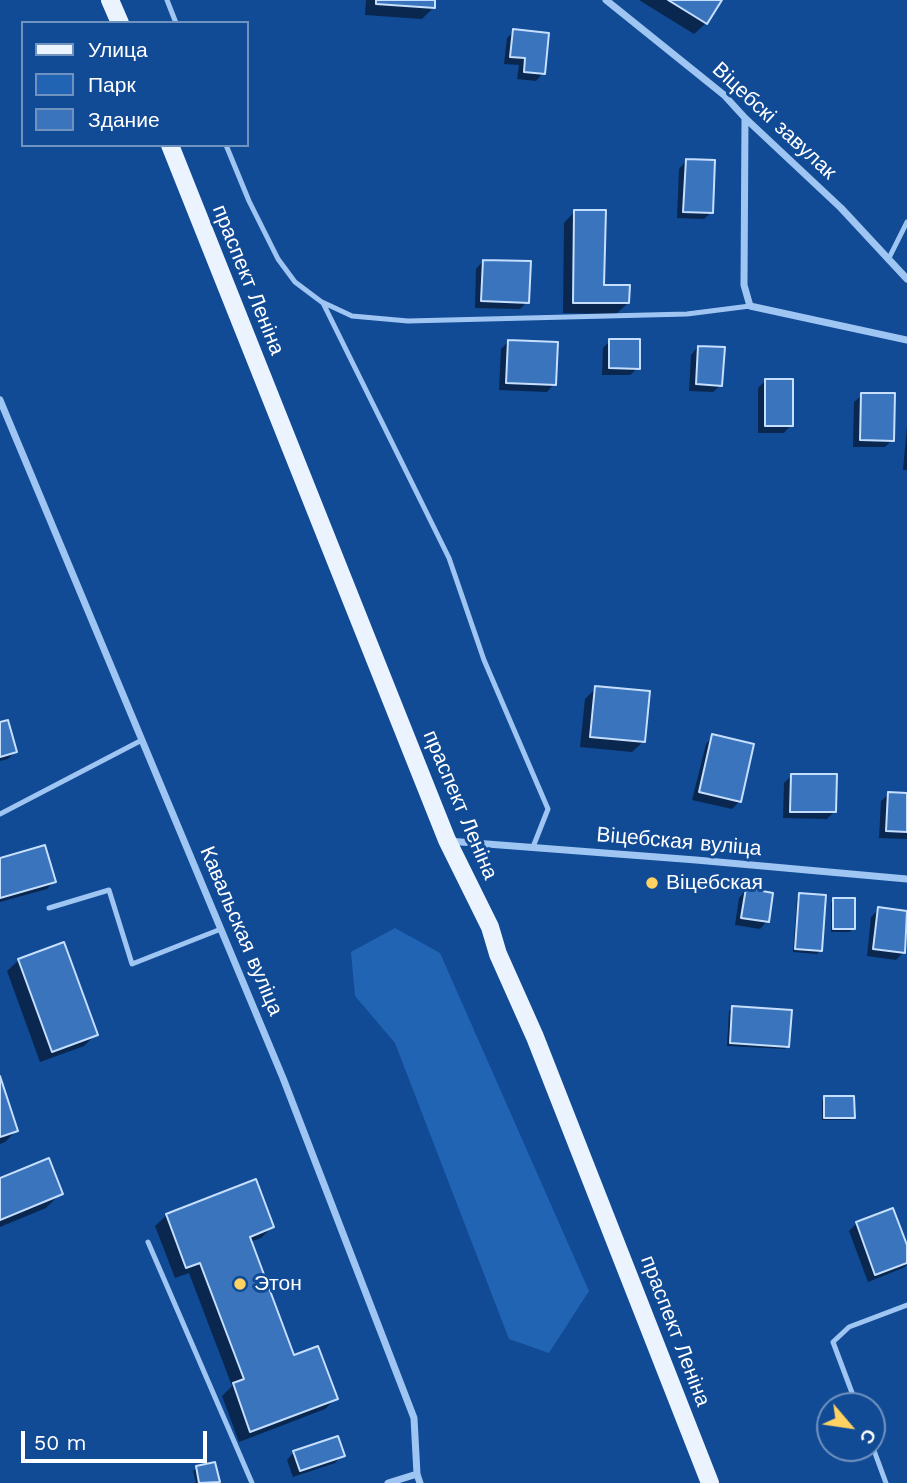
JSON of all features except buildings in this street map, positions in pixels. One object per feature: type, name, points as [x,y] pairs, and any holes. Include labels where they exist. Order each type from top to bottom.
[{"type":"main road","points":[[110,0],[119,21]]},
{"type":"main road","name":"праспект Леніна","points":[[171,147],[447,841],[490,927],[498,954],[535,1037],[710,1483]]},
{"type":"street","name":"Віцебскі завулак","points":[[606,0],[724,95],[841,208],[907,279]]},
{"type":"street","points":[[746,118],[744,285],[750,306],[907,340]]},
{"type":"street","name":"Кавальская вуліца","points":[[0,400],[2,412],[283,1078],[415,1418],[417,1474],[420,1483]]},
{"type":"street","name":"Віцебская вуліца","points":[[447,841],[907,879]]},
{"type":"street","points":[[388,1483],[417,1474]]},
{"type":"lane","points":[[167,0],[175,21]]},
{"type":"lane","points":[[227,147],[249,201],[278,259],[295,282],[320,300],[352,316],[408,321],[687,314],[750,306]]},
{"type":"lane","points":[[888,260],[907,222]]},
{"type":"lane","points":[[320,300],[449,558],[484,660],[548,809],[533,847]]},
{"type":"lane","points":[[0,814],[142,740]]},
{"type":"lane","points":[[49,908],[109,890],[132,964],[221,929]]},
{"type":"lane","points":[[148,1242],[252,1483]]},
{"type":"lane","points":[[852,1392],[833,1342],[849,1327],[907,1305]]},
{"type":"lane","points":[[878,1462],[886,1483]]},
{"type":"green space","points":[[395,928],[440,953],[589,1291],[549,1353],[509,1339],[395,1043],[355,996],[351,952]]},
{"type":"place","name":"Віцебская","points":[[652,883]]},
{"type":"place","name":"Этон","points":[[240,1284]]}]
